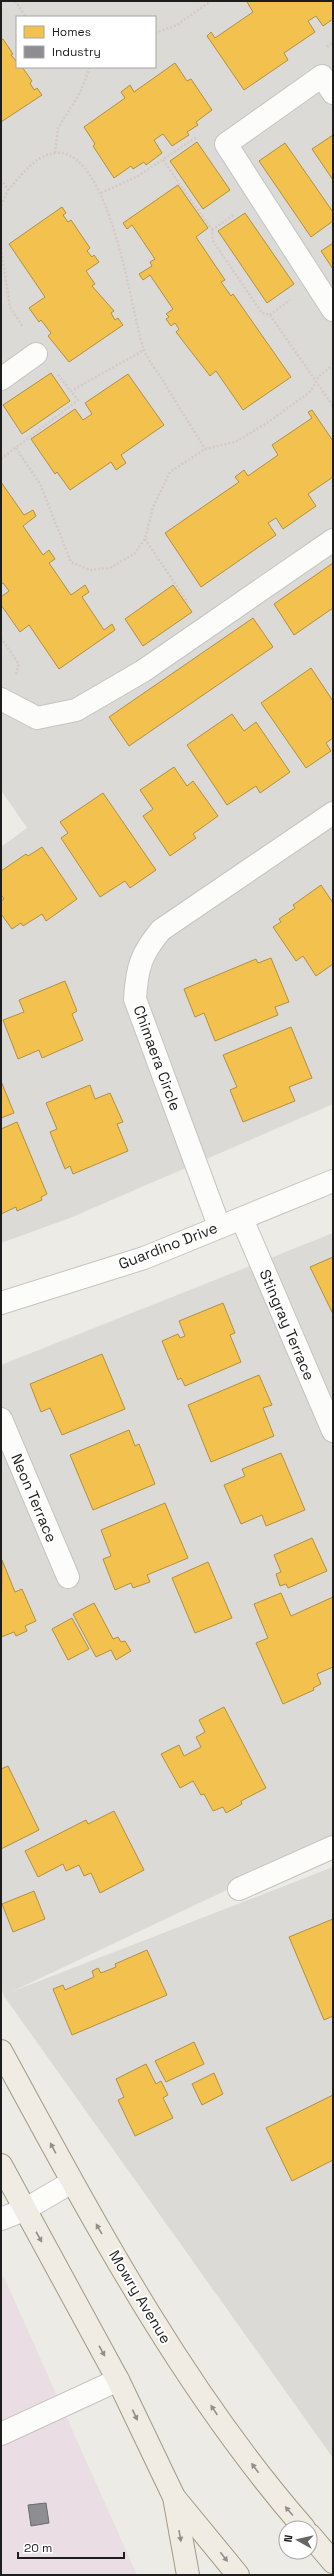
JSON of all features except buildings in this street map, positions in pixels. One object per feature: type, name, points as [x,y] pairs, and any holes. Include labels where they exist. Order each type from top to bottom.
[{"type":"main road","name":"Mowry Avenue","points":[[1,2051],[72,2182],[151,2319],[236,2442],[274,2493],[297,2520]]},
{"type":"main road","points":[[1,2165],[24,2210],[118,2380],[174,2497],[238,2575]]},
{"type":"main road","points":[[174,2497],[188,2575]]},
{"type":"main road","points":[[318,2544],[333,2562]]},
{"type":"street","points":[[333,93],[322,76],[226,144],[333,310]]},
{"type":"street","points":[[1,379],[36,354]]},
{"type":"street","points":[[1,700],[37,718],[76,710],[144,671],[333,540]]},
{"type":"street","name":"Chimaera Circle","points":[[219,1226],[135,999],[136,972],[146,948],[161,930],[333,813]]},
{"type":"street","name":"Guardino Drive","points":[[1,1303],[144,1258],[219,1226],[242,1219],[333,1182]]},
{"type":"street","name":"Stingray Terrace","points":[[242,1219],[333,1431]]},
{"type":"street","name":"Neon Terrace","points":[[1,1419],[68,1577]]},
{"type":"street","points":[[239,1889],[333,1847]]},
{"type":"street","points":[[1,2219],[24,2210],[72,2182]]},
{"type":"street","points":[[1,2434],[118,2380]]},
{"type":"path","points":[[15,1],[25,16]]},
{"type":"path","points":[[156,33],[177,25],[211,1]]},
{"type":"path","points":[[55,153],[58,128],[80,93],[90,68]]},
{"type":"path","points":[[101,193],[138,176],[198,136],[226,144]]},
{"type":"path","points":[[1,206],[8,190],[34,163],[55,153],[74,157],[90,175],[101,193],[119,251],[144,350],[205,449]]},
{"type":"path","points":[[163,160],[212,230],[213,241],[262,313],[270,315],[333,406]]},
{"type":"path","points":[[1,180],[8,190]]},
{"type":"path","points":[[1,248],[10,307],[27,333]]},
{"type":"path","points":[[71,391],[144,350]]},
{"type":"path","points":[[16,448],[40,484],[71,562],[90,570],[110,568],[134,554],[146,539],[153,507],[170,472],[205,449],[235,442],[267,423],[311,391],[316,380],[333,365]]},
{"type":"path","points":[[1,459],[78,400],[53,368]]},
{"type":"path","points":[[146,539],[205,629]]},
{"type":"shaded area","points":[[1,1],[333,1],[333,1104],[70,1218],[1,1243],[1,847],[27,828],[1,790]]},
{"type":"shaded area","points":[[333,1233],[333,1840],[11,1992],[333,1867],[333,2458],[4,1996],[1,1987],[1,1365]]},
{"type":"shaded area","points":[[1,2277],[4,2277],[137,2575],[1,2575]]}]
